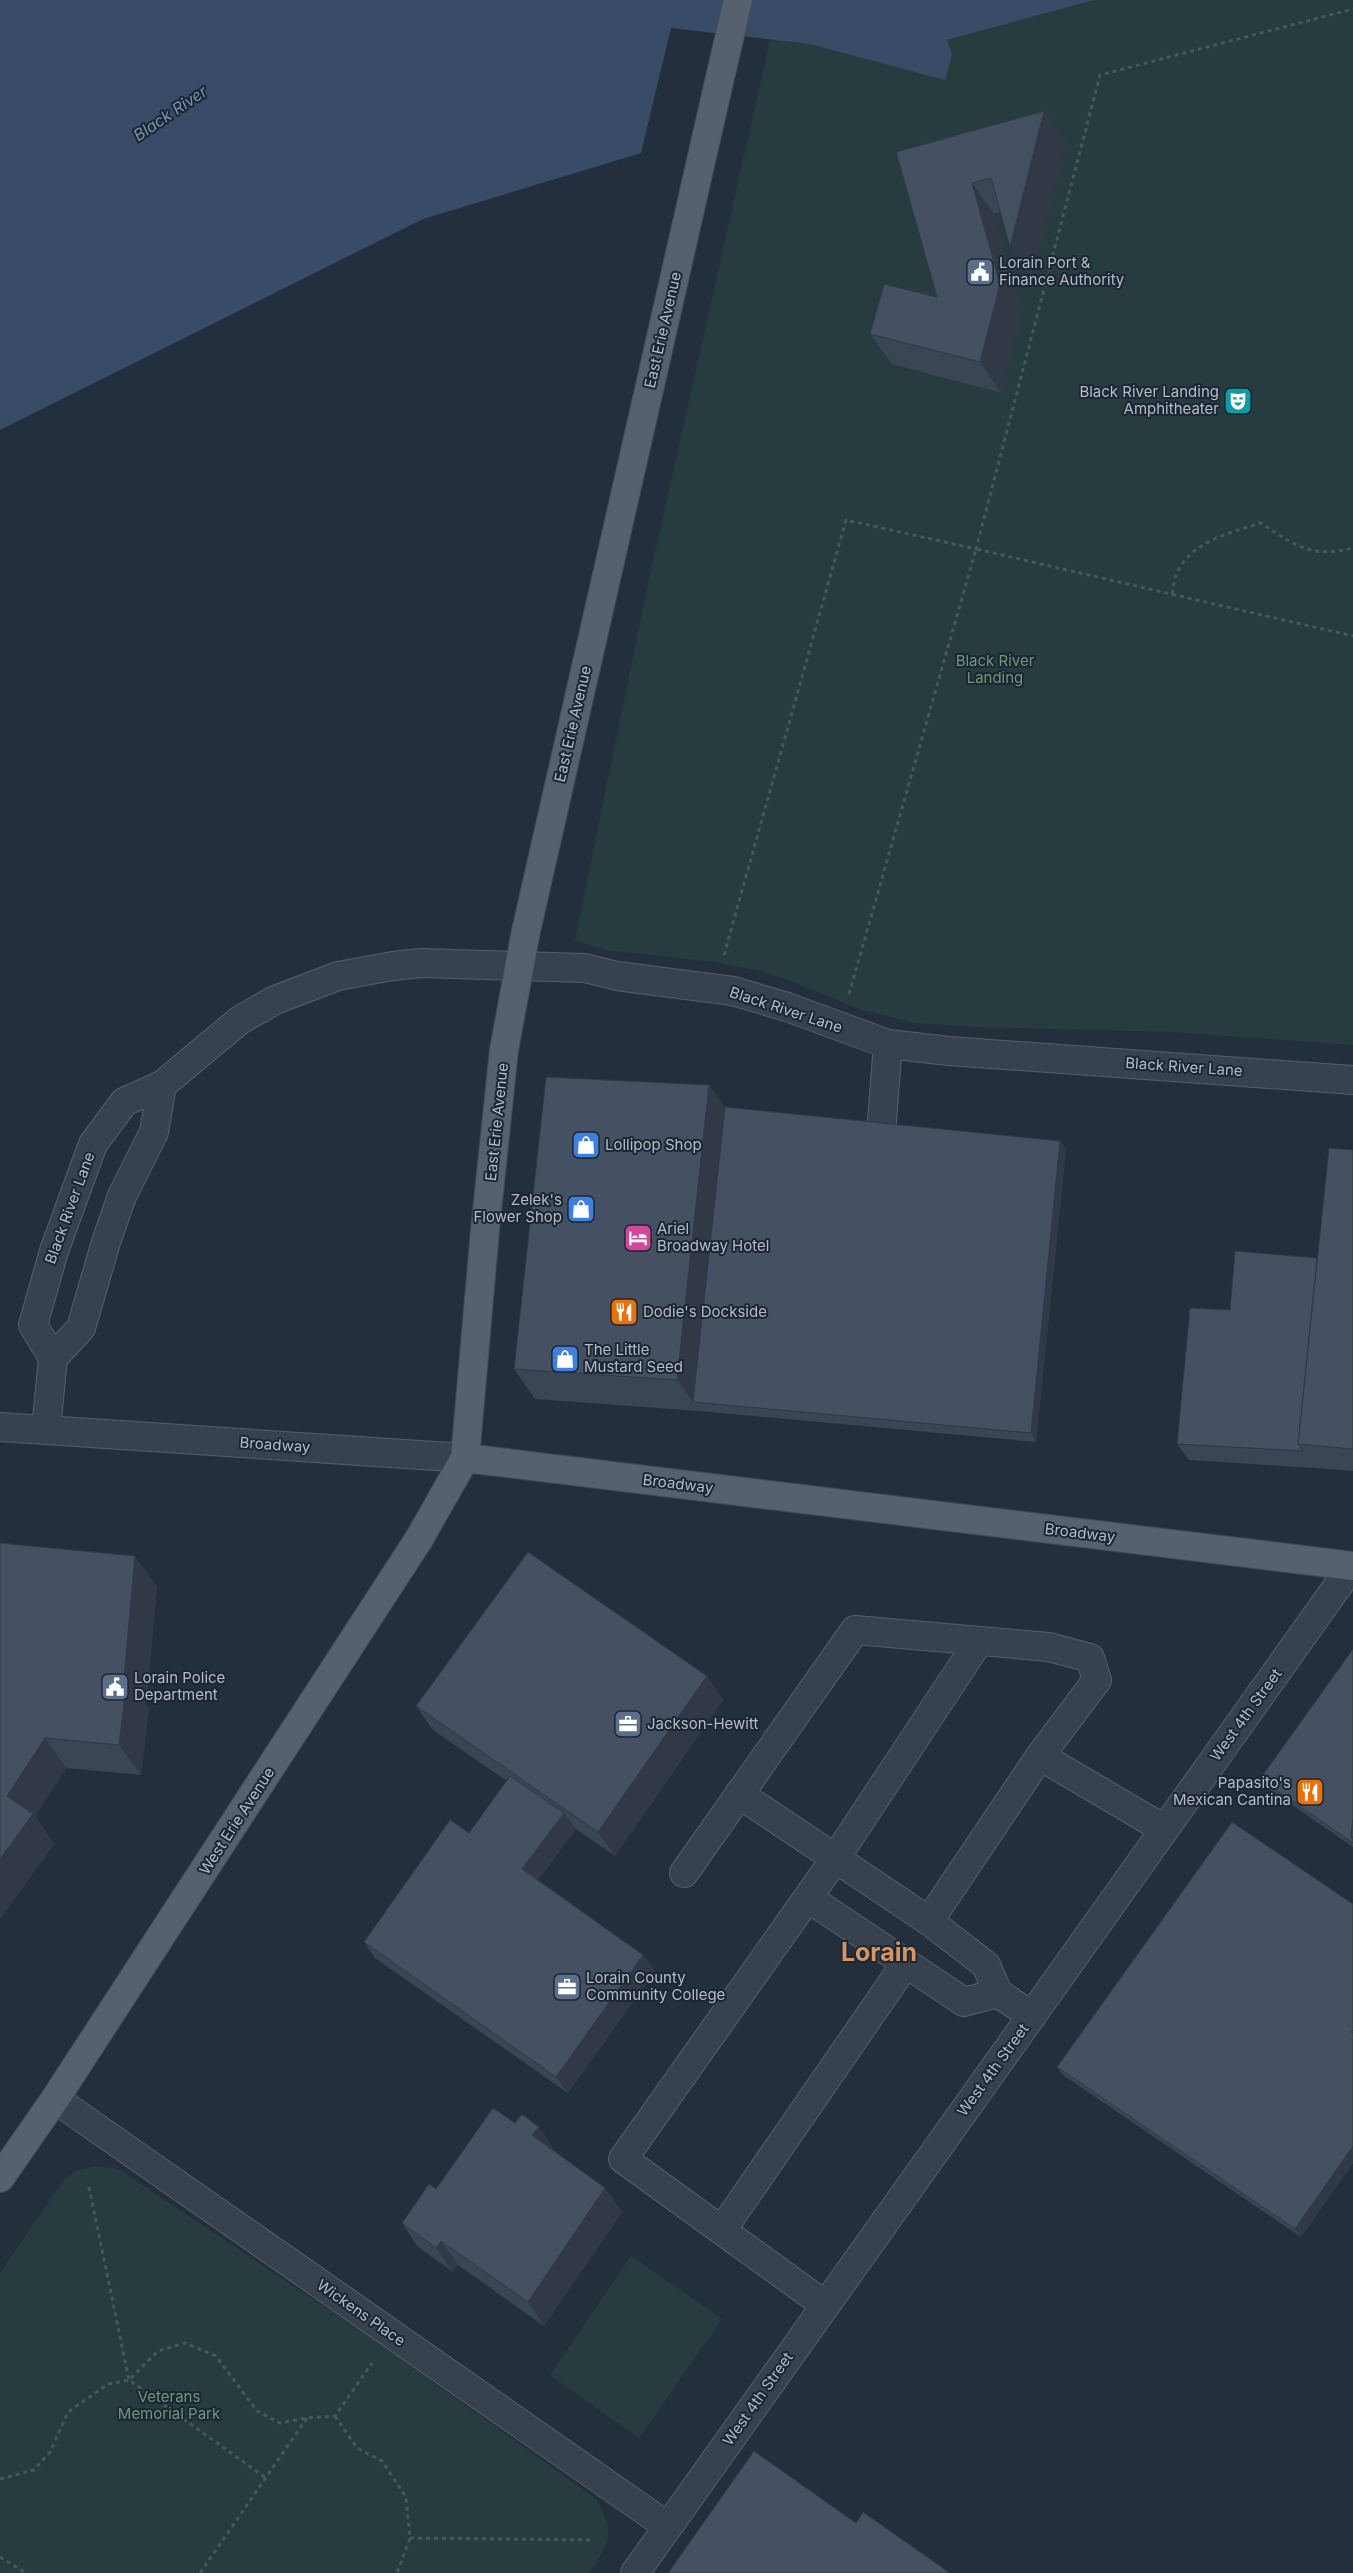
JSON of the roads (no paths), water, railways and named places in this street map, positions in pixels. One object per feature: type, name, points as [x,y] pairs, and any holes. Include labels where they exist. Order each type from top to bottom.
[{"type":"main road","name":"East Erie Avenue","points":[[465,1458],[485,1230],[504,1050],[526,931],[738,0]]},
{"type":"main road","name":"Broadway","points":[[465,1458],[1352,1566]]},
{"type":"main road","name":"West Erie Avenue","points":[[0,2178],[55,2099],[420,1540],[465,1458]]},
{"type":"street","name":"Black River Lane","points":[[53,1358],[32,1325],[54,1251],[93,1144],[124,1102],[162,1086],[196,1054],[248,1015],[297,990],[362,970],[422,963],[568,967],[617,976],[715,989],[757,998],[888,1044],[949,1051],[1353,1080]]},
{"type":"street","points":[[879,1175],[888,1044]]},
{"type":"street","points":[[46,1430],[53,1358],[81,1328],[106,1242],[122,1196],[154,1132],[162,1086]]},
{"type":"street","name":"Broadway","points":[[0,1427],[465,1458]]},
{"type":"street","name":"West 4th Street","points":[[634,2573],[1352,1566]]},
{"type":"street","points":[[684,1873],[854,1630],[1049,1647],[1090,1658],[1098,1680],[1040,1756],[929,1921]]},
{"type":"street","points":[[825,2305],[623,2159],[835,1859],[979,1641]]},
{"type":"street","points":[[1040,1756],[1164,1830]]},
{"type":"street","points":[[739,1794],[929,1921],[986,1965],[998,1993],[1032,2016]]},
{"type":"street","points":[[808,1898],[964,2002],[998,1993]]},
{"type":"street","points":[[722,2230],[906,1963]]},
{"type":"street","name":"Wickens Place","points":[[55,2099],[667,2526]]},
{"type":"water","name":"Black River","points":[[0,0],[1094,0],[947,40],[952,55],[945,80],[810,44],[671,28],[641,153],[423,219],[0,430]]},
{"type":"place","name":"Lorain Port & Finance Authority","points":[[980,272]]},
{"type":"place","name":"Black River Landing Amphitheater","points":[[1238,401]]},
{"type":"place","name":"Lollipop Shop","points":[[586,1145]]},
{"type":"place","name":"Zelek's Flower Shop","points":[[581,1209]]},
{"type":"place","name":"Ariel Broadway Hotel","points":[[638,1238]]},
{"type":"place","name":"Dodie's Dockside","points":[[624,1312]]},
{"type":"place","name":"The Little Mustard Seed","points":[[565,1359]]},
{"type":"place","name":"Lorain Police Department","points":[[115,1687]]},
{"type":"place","name":"Jackson-Hewitt","points":[[628,1724]]},
{"type":"place","name":"Papasito's Mexican Cantina","points":[[1310,1792]]},
{"type":"place","name":"Lorain County Community College","points":[[567,1987]]},
{"type":"district","name":"Lorain","points":[[879,1952]]},
{"type":"park label","name":"Black River Landing","points":[[995,670]]},
{"type":"park label","name":"Veterans Memorial Park","points":[[169,2406]]}]
